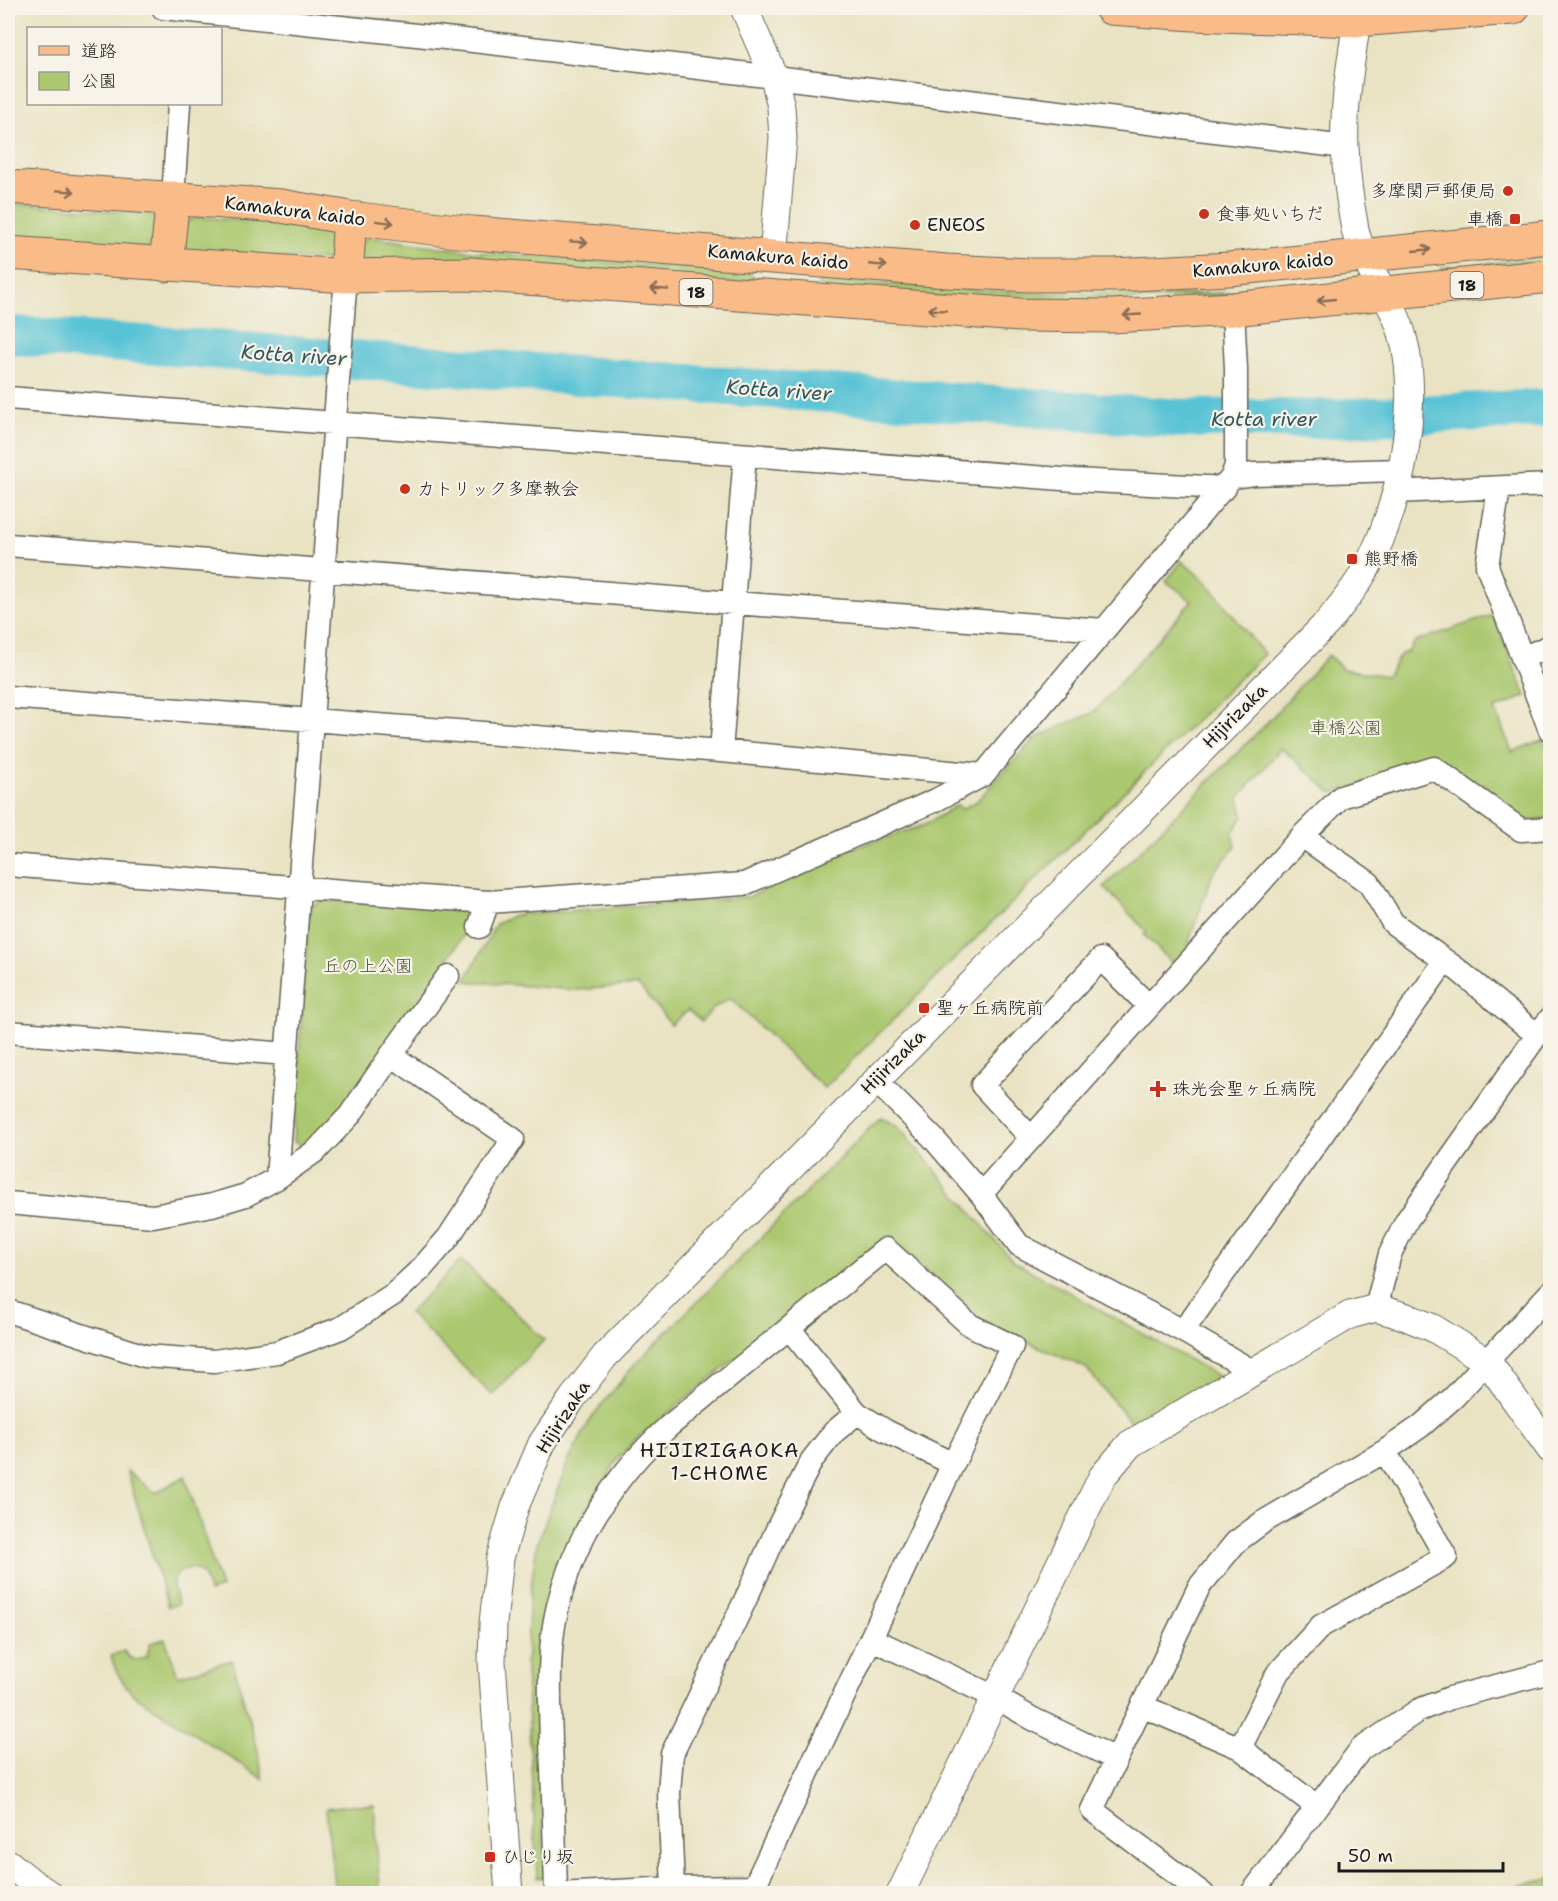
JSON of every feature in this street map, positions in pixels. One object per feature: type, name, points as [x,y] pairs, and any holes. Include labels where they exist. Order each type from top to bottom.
[{"type":"main road","points":[[1111,8],[1204,15],[1357,20],[1513,8]]},
{"type":"main road","name":"Kamakura kaido","points":[[8,187],[280,206],[350,218],[473,233],[946,271],[1029,275],[1114,275],[1229,269],[1551,237]]},
{"type":"main road","points":[[166,265],[172,198]]},
{"type":"main road","points":[[345,291],[350,218]]},
{"type":"main road","name":"18","points":[[8,253],[166,265],[345,291],[470,274],[1020,315],[1112,316],[1233,309],[1551,276]]},
{"type":"main road","points":[[770,298],[773,257]]},
{"type":"street","points":[[163,8],[186,15],[473,41],[1345,147]]},
{"type":"street","points":[[744,8],[774,76],[782,107],[783,138],[773,257]]},
{"type":"street","name":"Hijirizaka","points":[[509,1893],[492,1662],[493,1623],[500,1558],[515,1507],[542,1443],[605,1356],[1328,622],[1359,582],[1372,558],[1382,534],[1400,475],[1410,412],[1409,373],[1403,336],[1364,256],[1355,228],[1345,147],[1348,85],[1357,20]]},
{"type":"street","points":[[172,198],[179,105]]},
{"type":"street","points":[[277,1178],[345,291]]},
{"type":"street","points":[[8,865],[488,902],[744,884],[936,800],[983,774],[1231,477],[1237,383],[1233,309]]},
{"type":"street","points":[[8,398],[336,415],[745,455],[1075,480],[1231,477],[1254,474],[1400,475],[1499,488],[1551,485]]},
{"type":"street","points":[[722,751],[745,455]]},
{"type":"street","points":[[1499,488],[1487,566],[1551,730]]},
{"type":"street","points":[[8,545],[1104,630]]},
{"type":"street","points":[[1522,658],[1551,646]]},
{"type":"street","points":[[8,697],[722,751],[983,774]]},
{"type":"street","points":[[981,1194],[1302,836],[1341,796],[1434,768],[1521,830],[1551,828]]},
{"type":"street","points":[[1302,836],[1369,883],[1394,923],[1445,961],[1544,1027],[1407,1220],[1390,1254],[1376,1308]]},
{"type":"street","points":[[479,927],[488,902]]},
{"type":"street","points":[[1031,1138],[982,1085],[1101,959],[1149,1006]]},
{"type":"street","points":[[1183,1331],[1445,961]]},
{"type":"street","points":[[8,1203],[153,1216],[246,1195],[277,1178],[317,1150],[344,1122],[448,976]]},
{"type":"street","points":[[8,1032],[287,1054]]},
{"type":"street","points":[[8,1311],[145,1356],[214,1361],[277,1352],[341,1328],[385,1299],[421,1269],[448,1238],[513,1139],[391,1055]]},
{"type":"street","points":[[875,1080],[933,1138],[981,1194],[1019,1245],[1183,1331],[1254,1372]]},
{"type":"street","points":[[886,1249],[969,1324],[1012,1346],[953,1464],[754,1890],[673,1888],[557,1893],[550,1692],[553,1635],[556,1611],[577,1549],[608,1493],[645,1448],[678,1418],[789,1328],[886,1249]]},
{"type":"street","points":[[1203,1893],[1092,1810],[1199,1587],[1236,1542],[1290,1506],[1385,1451],[1421,1426],[1454,1397],[1551,1293]]},
{"type":"street","points":[[900,1893],[1102,1477],[1130,1444],[1350,1315],[1376,1308],[1433,1328],[1488,1362],[1551,1449]]},
{"type":"street","points":[[789,1328],[857,1413],[886,1431],[953,1464]]},
{"type":"street","points":[[673,1888],[669,1793],[672,1754],[749,1593],[778,1525],[812,1460],[834,1432],[857,1413]]},
{"type":"street","points":[[1239,1748],[1277,1674],[1321,1626],[1446,1557],[1385,1451]]},
{"type":"street","points":[[872,1639],[995,1697],[1033,1719],[1116,1759]]},
{"type":"street","points":[[1251,1893],[1361,1749],[1419,1710],[1450,1698],[1551,1672]]},
{"type":"street","points":[[1142,1706],[1239,1748],[1316,1806]]},
{"type":"street","points":[[8,1863],[49,1893]]},
{"type":"green space","points":[[8,203],[148,214],[156,222],[154,244],[145,249],[8,239]]},
{"type":"green space","points":[[197,217],[278,223],[328,231],[337,239],[338,253],[329,260],[193,254],[181,246],[186,222]]},
{"type":"green space","points":[[369,237],[476,252],[750,273],[754,278],[749,284],[367,261],[360,254],[359,244]]},
{"type":"green space","points":[[1550,257],[1550,266],[1442,276],[1442,268]]},
{"type":"green space","points":[[822,280],[1030,293],[1183,294],[1313,291],[1028,305],[820,288],[818,283]]},
{"type":"green space","points":[[1182,561],[1208,584],[1264,654],[824,1088],[730,998],[714,1008],[701,1022],[688,1010],[671,1025],[638,985],[576,990],[465,981],[496,924],[515,915],[749,897],[850,849],[925,825],[957,805],[962,809],[977,801],[1035,738],[1094,712],[1192,601],[1166,581]]},
{"type":"green space","name":"車橋公園","points":[[1493,615],[1526,696],[1495,709],[1512,752],[1544,739],[1550,756],[1550,818],[1524,821],[1439,760],[1332,793],[1281,748],[1239,798],[1243,816],[1232,834],[1236,846],[1213,873],[1189,941],[1195,947],[1175,966],[1144,935],[1147,932],[1104,887],[1265,725],[1328,655],[1343,669],[1387,676],[1401,654],[1409,651],[1414,642]]},
{"type":"green space","name":"丘の上公園","points":[[321,901],[464,906],[472,923],[342,1115],[306,1149],[293,1141],[309,908]]},
{"type":"green space","points":[[881,1117],[899,1128],[1013,1261],[1220,1377],[1215,1386],[1134,1426],[1086,1368],[977,1319],[888,1236],[637,1438],[617,1460],[585,1514],[542,1689],[544,1878],[537,1878],[526,1669],[530,1593],[537,1544],[568,1462],[591,1418],[634,1365]]},
{"type":"green space","points":[[461,1260],[544,1340],[492,1395],[409,1313]]},
{"type":"green space","points":[[127,1471],[156,1493],[185,1476],[221,1588],[209,1592],[198,1570],[184,1570],[176,1576],[173,1585],[178,1604],[168,1607]]},
{"type":"green space","points":[[165,1639],[178,1676],[232,1660],[257,1747],[263,1779],[134,1695],[123,1682],[111,1656],[124,1651],[134,1660],[140,1659],[147,1656],[150,1643]]},
{"type":"green space","points":[[374,1805],[380,1893],[335,1893],[326,1808]]},
{"type":"green space","points":[[1550,1879],[1550,1893],[1486,1893]]},
{"type":"waterway","name":"Kotta river","points":[[8,335],[1175,418],[1327,419],[1550,408]]},
{"type":"place","name":"多摩関戸郵便局","points":[[1508,191]]},
{"type":"place","name":"食事処いちだ","points":[[1204,214]]},
{"type":"place","name":"車橋","points":[[1515,219]]},
{"type":"place","name":"ENEOS","points":[[915,225]]},
{"type":"place","name":"カトリック多摩教会","points":[[405,489]]},
{"type":"place","name":"熊野橋","points":[[1352,559]]},
{"type":"place","name":"聖ヶ丘病院前","points":[[924,1008]]},
{"type":"place","name":"珠光会聖ヶ丘病院","points":[[1158,1089]]},
{"type":"place","name":"ひじり坂","points":[[490,1857]]},
{"type":"district","name":"HIJIRIGAOKA 1-CHOME","points":[[720,1462]]}]
